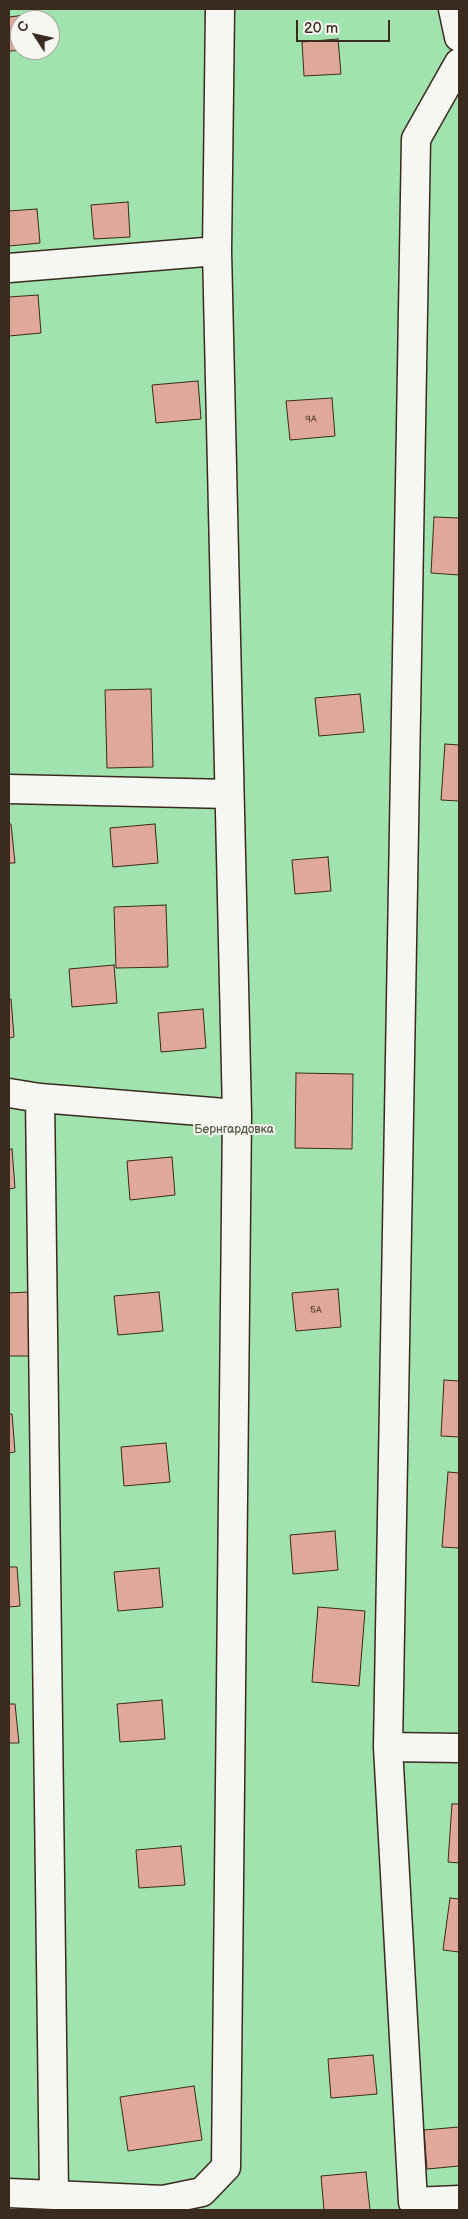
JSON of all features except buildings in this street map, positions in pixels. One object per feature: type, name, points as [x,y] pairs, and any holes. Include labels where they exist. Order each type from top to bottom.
[{"type":"street","points":[[9,2193],[163,2200],[202,2192],[226,2167],[237,1114],[228,794],[217,251],[220,9]]},
{"type":"street","points":[[452,9],[459,37]]},
{"type":"street","points":[[459,63],[416,139],[388,1747],[413,2202],[459,2200]]},
{"type":"street","points":[[9,268],[217,251]]},
{"type":"street","points":[[9,789],[228,794]]},
{"type":"street","points":[[9,1093],[40,1098],[237,1114]]},
{"type":"street","points":[[40,1098],[54,2194]]},
{"type":"street","points":[[388,1747],[459,1748]]},
{"type":"green space","name":"Бернгардовка","points":[[9,9],[459,9],[459,2210],[9,2210]]}]
